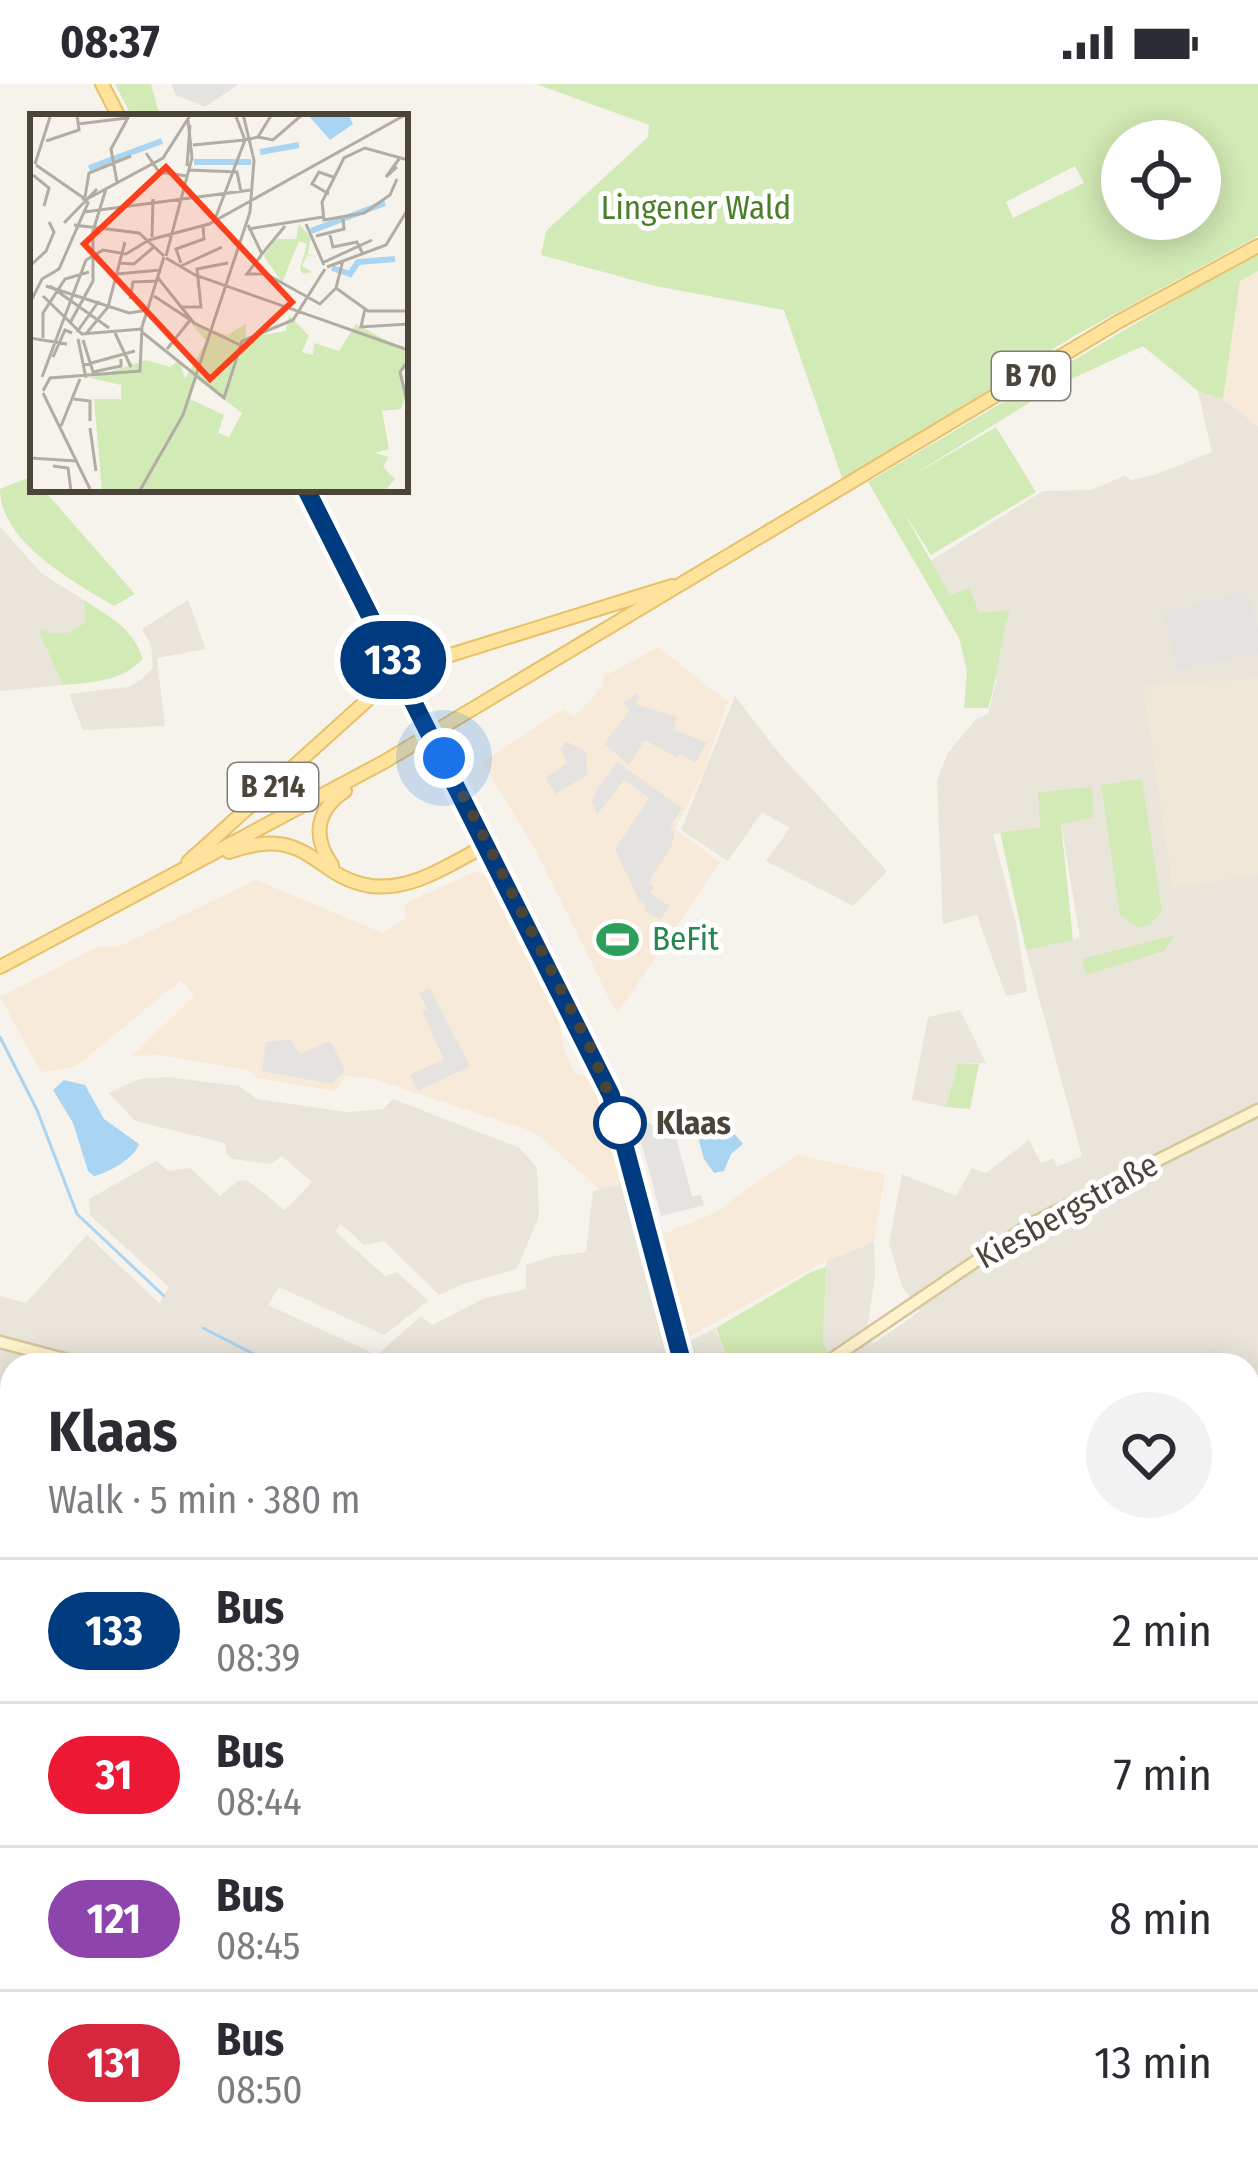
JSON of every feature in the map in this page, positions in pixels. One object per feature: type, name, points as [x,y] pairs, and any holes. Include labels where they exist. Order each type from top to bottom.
[{"type":"main road","points":[[102,84],[117,114]]},
{"type":"main road","name":"B 70","points":[[0,967],[384,762],[1118,322],[1258,246]]},
{"type":"main road","points":[[308,492],[611,1095],[678,1353]]},
{"type":"main road","points":[[384,685],[696,578]]},
{"type":"main road","points":[[380,636],[387,670],[384,685]]},
{"type":"main road","name":"B 214","points":[[158,883],[221,836],[384,685]]},
{"type":"main road","name":"B 214","points":[[337,870],[320,844],[324,811],[384,762]]},
{"type":"main road","points":[[452,863],[467,844],[472,814]]},
{"type":"main road","points":[[200,862],[271,842],[303,850],[368,886],[386,886],[423,879],[487,845]]},
{"type":"main road","name":"Kiesbergstraße","points":[[841,1353],[1029,1225],[1258,1110]]},
{"type":"main road","points":[[0,1342],[42,1353]]},
{"type":"shaded area","points":[[171,84],[239,84],[205,107],[176,95]]},
{"type":"shaded area","points":[[1258,271],[1258,426],[1223,399],[1240,281]]},
{"type":"shaded area","points":[[1198,391],[1223,399],[1258,426],[1258,1353],[828,1353],[823,1342],[826,1261],[874,1242],[867,1331],[873,1344],[920,1311],[902,1286],[889,1243],[902,1174],[956,1196],[972,1168],[986,1173],[1029,1140],[1041,1163],[1054,1158],[1057,1167],[1082,1156],[1026,950],[1080,938],[1061,823],[1092,788],[1039,792],[1040,829],[993,834],[1016,923],[1027,992],[1006,996],[977,915],[943,924],[937,780],[948,753],[975,720],[988,714],[1010,611],[979,613],[950,595],[930,561],[1043,491],[1091,490],[1124,476],[1132,480],[1157,474],[1212,452]]},
{"type":"shaded area","points":[[0,526],[41,573],[84,600],[86,621],[74,633],[39,631],[63,685],[0,691]]},
{"type":"shaded area","points":[[1247,591],[1258,631],[1258,653],[1177,670],[1163,612]]},
{"type":"shaded area","points":[[188,600],[206,649],[157,658],[165,726],[83,730],[69,694],[128,687],[142,679],[153,667],[151,645],[142,629]]},
{"type":"shaded area","points":[[658,647],[728,702],[702,776],[675,829],[720,862],[617,1014],[536,851],[482,762],[563,709],[574,717],[604,685],[603,677]]},
{"type":"shaded area","points":[[1258,678],[1258,875],[1172,887],[1143,686]]},
{"type":"shaded area","points":[[637,694],[640,698],[635,704],[677,717],[674,730],[707,743],[695,763],[645,740],[629,765],[604,744],[631,708],[623,702]]},
{"type":"shaded area","points":[[735,696],[778,752],[887,871],[853,906],[766,861],[790,828],[762,812],[728,861],[681,830]]},
{"type":"shaded area","points":[[566,741],[586,752],[587,775],[556,794],[545,778],[568,763],[560,749]]},
{"type":"shaded area","points":[[617,762],[682,808],[670,827],[672,846],[648,883],[654,887],[650,893],[670,906],[660,920],[639,901],[615,849],[649,798],[624,780],[597,815],[592,801]]},
{"type":"shaded area","points":[[476,871],[488,877],[557,1013],[564,1050],[575,1073],[594,1079],[625,1183],[600,1189],[534,1132],[372,1078],[345,1076],[336,1091],[257,1078],[248,1070],[159,1055],[132,1056],[195,995],[181,980],[75,1067],[41,1072],[0,997],[97,947],[120,946],[256,880],[383,933],[406,918],[405,904]]},
{"type":"shaded area","points":[[430,988],[470,1066],[418,1091],[410,1075],[444,1059],[422,1012],[427,1009],[419,993]]},
{"type":"shaded area","points":[[960,1010],[986,1063],[958,1064],[946,1107],[912,1100],[928,1017]]},
{"type":"shaded area","points":[[290,1039],[300,1054],[326,1042],[332,1044],[345,1070],[332,1084],[262,1071],[266,1042]]},
{"type":"shaded area","points":[[167,1077],[239,1086],[257,1099],[347,1112],[383,1109],[393,1099],[520,1148],[537,1168],[539,1216],[517,1269],[439,1295],[384,1241],[364,1245],[341,1224],[335,1231],[385,1276],[397,1272],[428,1301],[384,1335],[279,1287],[268,1305],[373,1353],[0,1353],[0,1296],[26,1303],[87,1235],[159,1303],[169,1287],[90,1215],[89,1199],[156,1161],[168,1171],[190,1168],[220,1196],[238,1181],[247,1180],[285,1210],[312,1182],[282,1156],[271,1164],[233,1159],[225,1143],[135,1121],[109,1093],[139,1079]]},
{"type":"shaded area","points":[[650,1123],[661,1134],[674,1130],[692,1196],[701,1195],[704,1205],[661,1216],[637,1126]]},
{"type":"shaded area","points":[[797,1155],[885,1174],[874,1242],[826,1261],[687,1338],[663,1234],[712,1214]]},
{"type":"shaded area","points":[[625,1183],[665,1347],[669,1352],[715,1328],[725,1353],[379,1353],[421,1316],[432,1325],[485,1298],[526,1289],[526,1265],[586,1252],[593,1191]]},
{"type":"green space","points":[[115,84],[151,84],[159,114],[130,114]]},
{"type":"green space","name":"Lingener Wald","points":[[536,84],[1258,84],[1258,236],[1074,336],[843,481],[784,310],[655,286],[541,255],[546,231],[648,137],[649,125]],"holes":[[[1075,166],[1084,183],[1013,218],[1006,202]]]},
{"type":"green space","points":[[1258,251],[1258,271],[1240,281],[1223,399],[1198,391],[1143,346],[1056,386],[910,477],[996,427],[1036,492],[931,555],[903,511],[950,595],[970,588],[979,613],[1010,610],[988,708],[964,708],[967,670],[959,638],[868,482]]},
{"type":"green space","points":[[30,477],[30,492],[46,492],[135,594],[114,606],[42,558],[12,526],[0,489]]},
{"type":"green space","points":[[84,600],[127,631],[143,659],[116,677],[63,685],[38,630],[58,634],[75,630],[86,621]]},
{"type":"green space","points":[[1142,779],[1162,911],[1150,925],[1138,928],[1120,915],[1101,785]]},
{"type":"green space","points":[[1092,787],[1094,817],[1061,824],[1073,940],[1026,950],[1000,832],[1040,828],[1038,792]]},
{"type":"green space","points":[[1175,935],[1164,951],[1086,975],[1082,959]]},
{"type":"green space","points":[[958,1064],[979,1064],[970,1109],[946,1107]]},
{"type":"green space","points":[[826,1267],[823,1342],[828,1353],[725,1353],[716,1328]]},
{"type":"water","points":[[64,1080],[85,1085],[104,1119],[139,1144],[127,1159],[94,1176],[88,1171],[73,1123],[53,1090]]},
{"type":"water","points":[[725,1123],[743,1144],[731,1154],[724,1171],[714,1173],[698,1137]]},
{"type":"waterway","points":[[0,1037],[37,1110],[77,1214],[164,1296]]},
{"type":"waterway","points":[[203,1328],[252,1353]]},
{"type":"bus line","name":"133","points":[[308,492],[611,1095],[680,1353]]},
{"type":"place","name":"BeFit","points":[[618,939]]},
{"type":"place","name":"Klaas","points":[[620,1123]]},
{"type":"route","points":[[444,758],[591,1049],[620,1123]]}]
